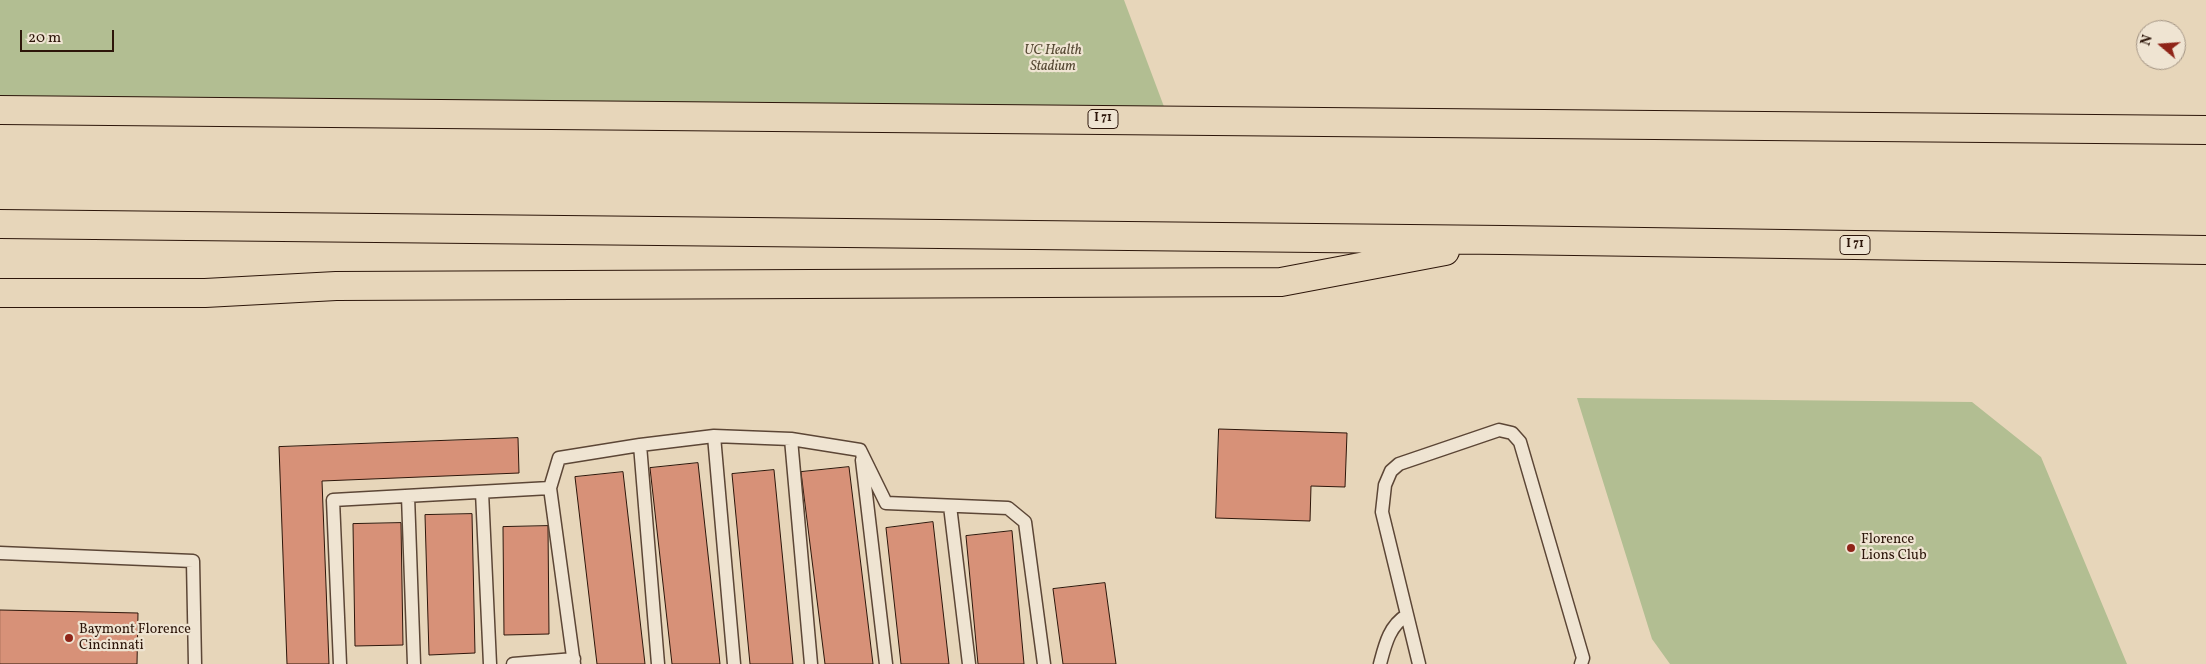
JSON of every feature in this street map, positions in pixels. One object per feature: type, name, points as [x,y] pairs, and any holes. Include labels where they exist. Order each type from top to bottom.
[{"type":"highway","name":"I 71","points":[[0,110],[2206,130]]},
{"type":"highway","name":"I 71","points":[[0,224],[1504,240],[2206,250]]},
{"type":"highway","points":[[0,293],[204,293],[346,286],[1281,282],[1504,240]]},
{"type":"lane","points":[[1419,664],[1382,512],[1384,485],[1391,471],[1399,464],[1499,430],[1512,433],[1520,442],[1583,658],[1581,664]]},
{"type":"lane","points":[[714,436],[734,664]]},
{"type":"lane","points":[[513,664],[574,662],[550,488],[558,458],[714,436],[791,439],[860,450]]},
{"type":"lane","points":[[791,439],[811,664]]},
{"type":"lane","points":[[640,445],[658,664]]},
{"type":"lane","points":[[860,450],[886,503],[1008,508],[1025,522],[1044,664]]},
{"type":"lane","points":[[860,450],[886,664]]},
{"type":"lane","points":[[340,664],[333,500],[550,488]]},
{"type":"lane","points":[[482,492],[490,664]]},
{"type":"lane","points":[[408,496],[414,664]]},
{"type":"lane","points":[[950,506],[970,664]]},
{"type":"lane","points":[[0,553],[193,561],[194,664]]},
{"type":"lane","points":[[1380,664],[1389,634],[1398,621],[1407,615]]},
{"type":"green space","name":"UC Health Stadium","points":[[0,0],[1124,0],[1169,120],[0,110]]},
{"type":"green space","name":"Florence Lions Club","points":[[1577,398],[1972,402],[2041,457],[2127,664],[1670,664],[1652,639]]},
{"type":"building","points":[[1219,429],[1347,433],[1345,487],[1311,486],[1310,521],[1216,518]]},
{"type":"building","points":[[518,438],[519,473],[322,481],[329,664],[287,664],[279,447]]},
{"type":"building","points":[[698,463],[720,664],[672,664],[650,468]]},
{"type":"building","points":[[849,467],[873,664],[825,664],[801,472]]},
{"type":"building","points":[[774,470],[793,664],[750,664],[732,474]]},
{"type":"building","points":[[623,472],[645,664],[597,664],[575,477]]},
{"type":"building","points":[[472,514],[475,653],[429,655],[425,515]]},
{"type":"building","points":[[933,522],[949,664],[901,664],[886,528]]},
{"type":"building","points":[[401,523],[403,645],[355,646],[353,524]]},
{"type":"building","points":[[548,526],[549,634],[504,635],[503,527]]},
{"type":"building","points":[[1012,531],[1024,664],[978,664],[966,536]]},
{"type":"building","points":[[1105,583],[1116,664],[1063,664],[1053,589]]},
{"type":"building","name":"Baymont Florence Cincinnati","points":[[0,610],[138,613],[137,664],[0,664]]},
{"type":"place","name":"Florence Lions Club","points":[[1851,548]]},
{"type":"place","name":"Baymont Florence Cincinnati","points":[[69,638]]}]
